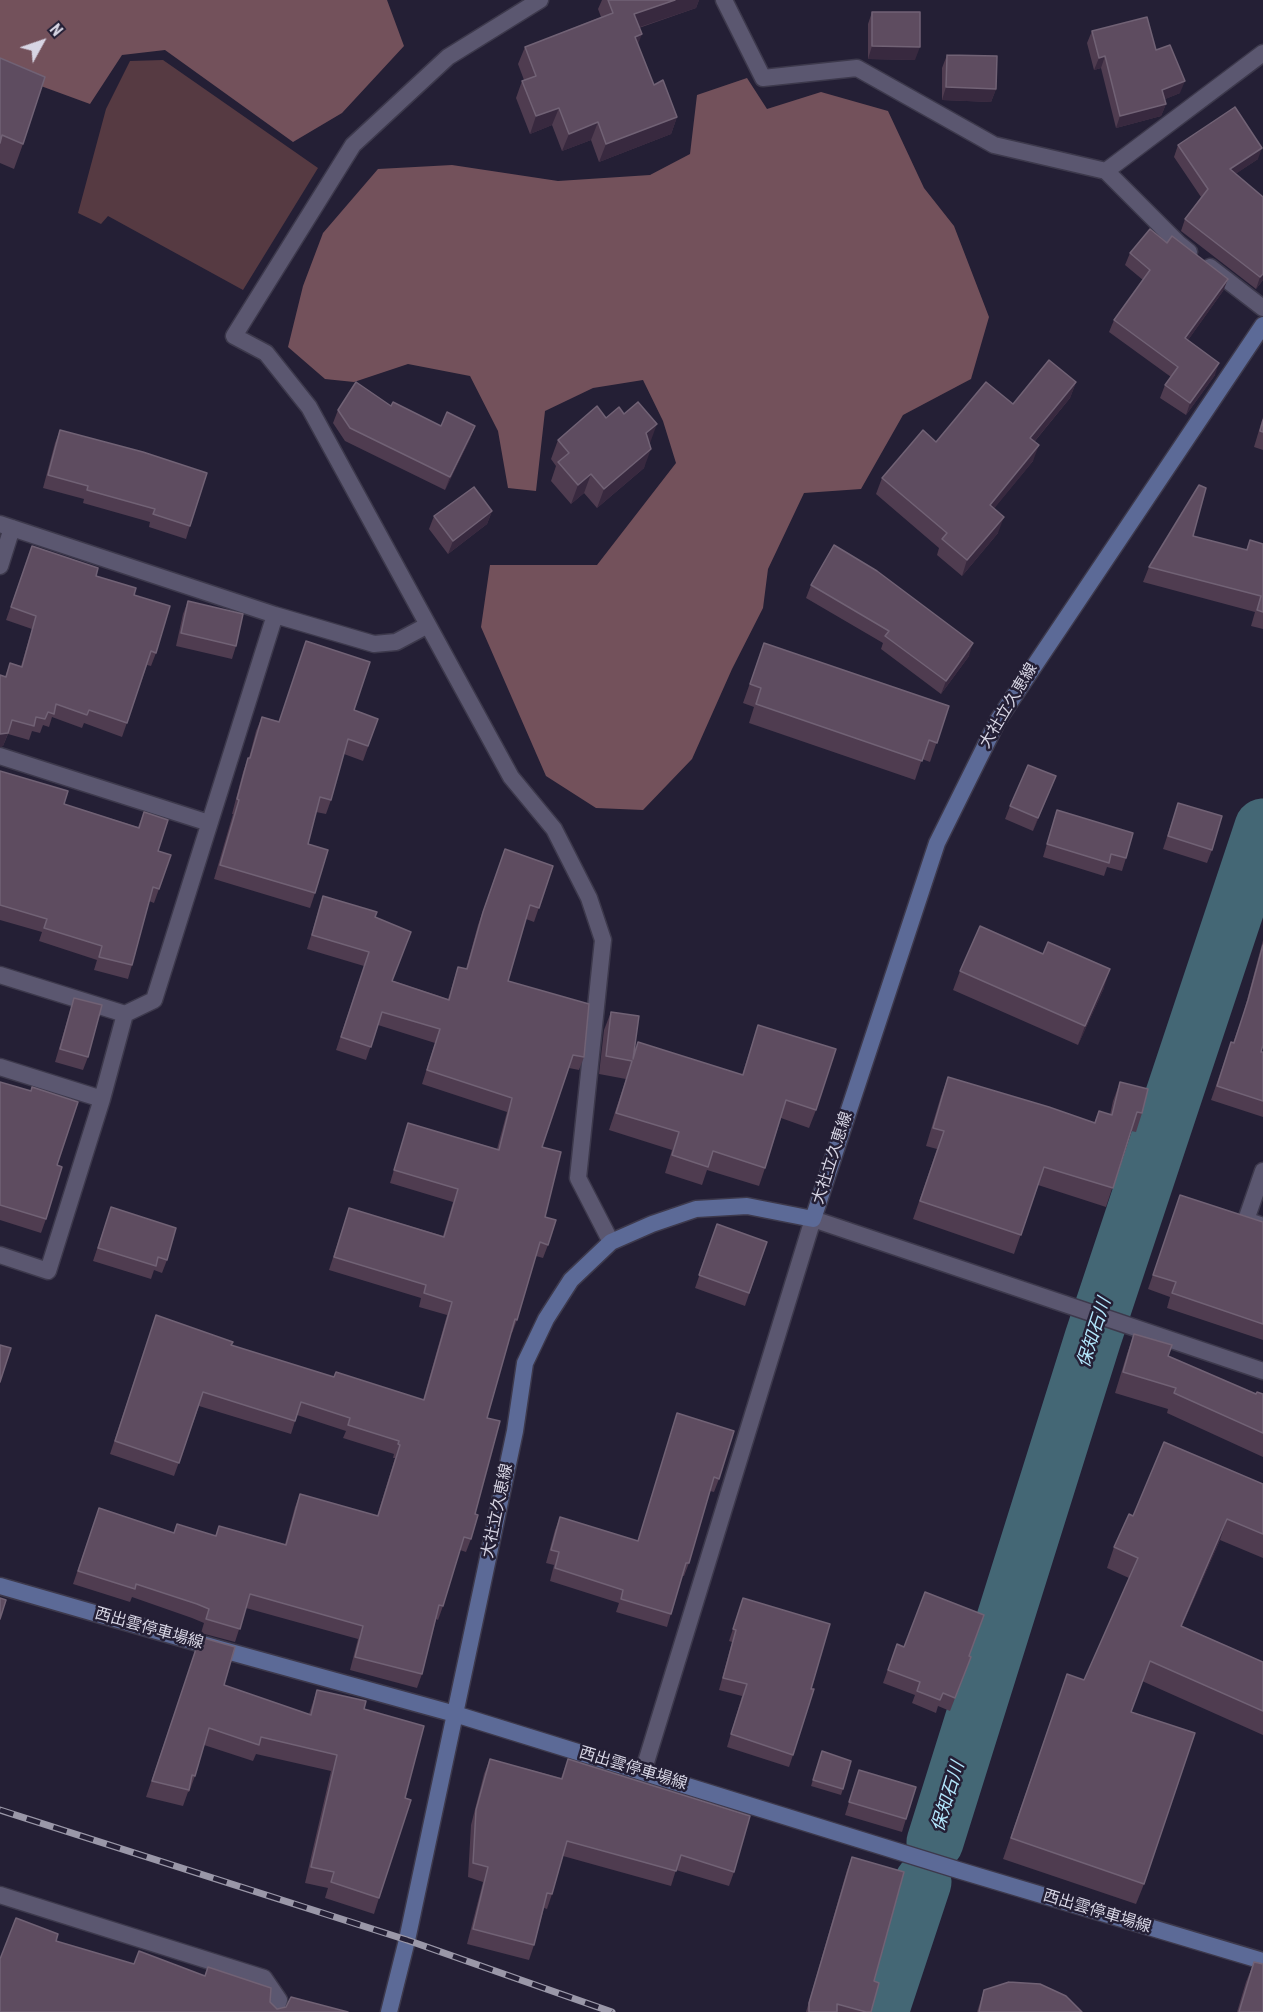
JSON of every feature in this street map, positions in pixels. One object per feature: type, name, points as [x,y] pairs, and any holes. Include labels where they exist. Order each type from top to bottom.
[{"type":"main road","name":"大社立久恵線","points":[[388,2012],[406,1940],[515,1431],[525,1363],[546,1319],[570,1280],[611,1242],[652,1224],[696,1209],[747,1206],[813,1219],[937,843],[998,720],[1263,325]]},
{"type":"main road","name":"西出雲停車場線","points":[[0,1586],[455,1714],[958,1870],[1263,1961]]},
{"type":"street","points":[[539,0],[448,57],[353,145],[234,336],[266,353],[309,407],[511,777],[554,829],[590,898],[603,940],[578,1178],[611,1242]]},
{"type":"street","points":[[724,0],[763,78],[857,68],[994,145],[1106,171],[1178,243],[1263,308]]},
{"type":"street","points":[[1106,171],[1263,53]]},
{"type":"street","points":[[0,566],[6,526],[275,615],[374,644],[396,642],[428,625]]},
{"type":"street","points":[[0,975],[125,1014],[154,1000],[275,615]]},
{"type":"street","points":[[0,756],[209,823]]},
{"type":"street","points":[[0,1255],[48,1271],[102,1099],[125,1014]]},
{"type":"street","points":[[0,1067],[102,1099]]},
{"type":"street","points":[[1263,1170],[1246,1220],[1263,1226]]},
{"type":"street","points":[[643,1772],[813,1219],[1263,1371]]},
{"type":"street","points":[[0,1895],[264,1978],[279,2000],[274,2012]]},
{"type":"shaded area","points":[[0,0],[387,0],[404,46],[342,113],[293,142],[165,50],[122,55],[90,104],[0,71]]},
{"type":"shaded area","points":[[163,60],[318,168],[243,290],[108,216],[101,224],[78,213],[106,109],[130,61]]},
{"type":"shaded area","points":[[747,78],[767,109],[821,92],[888,111],[924,188],[954,226],[989,317],[971,379],[903,415],[861,489],[804,493],[768,569],[763,608],[732,669],[692,759],[643,810],[596,808],[546,776],[481,627],[490,565],[597,565],[676,463],[663,421],[643,380],[593,388],[545,411],[536,491],[508,488],[498,431],[470,376],[408,364],[354,382],[325,379],[288,347],[303,286],[323,233],[378,169],[452,165],[558,181],[650,175],[690,154],[697,95]]},
{"type":"building","points":[[608,0],[675,0],[634,14],[642,34],[635,37],[654,85],[663,80],[677,117],[606,144],[598,122],[569,134],[559,108],[536,116],[522,81],[536,76],[525,47],[613,13]]},
{"type":"building","points":[[872,12],[920,12],[920,47],[872,46]]},
{"type":"building","points":[[1147,17],[1156,50],[1170,45],[1185,81],[1162,90],[1166,104],[1120,116],[1105,56],[1099,58],[1092,31]]},
{"type":"building","points":[[947,55],[997,56],[996,89],[946,87]]},
{"type":"building","points":[[0,58],[45,77],[23,144],[2,135],[0,143]]},
{"type":"building","points":[[1235,107],[1262,148],[1230,169],[1263,197],[1263,274],[1260,277],[1185,219],[1208,189],[1178,145]]},
{"type":"building","points":[[1150,229],[1167,243],[1172,236],[1228,279],[1185,338],[1219,363],[1190,403],[1165,385],[1178,367],[1114,320],[1150,270],[1130,253]]},
{"type":"building","points":[[1049,360],[1076,382],[1030,438],[1039,445],[990,505],[1004,517],[967,560],[942,539],[947,533],[882,478],[923,430],[936,442],[986,382],[1013,404]]},
{"type":"building","points":[[356,382],[391,406],[393,402],[441,426],[447,412],[475,426],[450,477],[350,428],[338,410]]},
{"type":"building","points":[[638,402],[657,424],[646,433],[651,449],[604,489],[591,474],[578,485],[558,462],[569,453],[558,440],[597,406],[606,418],[619,407],[624,414]]},
{"type":"building","points":[[60,430],[143,452],[207,473],[190,526],[153,514],[155,509],[87,490],[88,486],[48,475]]},
{"type":"building","points":[[1199,485],[1206,488],[1193,536],[1247,550],[1250,540],[1263,544],[1263,612],[1257,610],[1261,596],[1149,567]]},
{"type":"building","points":[[474,487],[492,511],[453,541],[434,516]]},
{"type":"building","points":[[834,545],[877,571],[973,643],[946,681],[885,636],[889,631],[811,585]]},
{"type":"building","points":[[32,546],[98,568],[96,576],[136,588],[134,595],[170,606],[156,653],[151,651],[127,723],[89,710],[87,715],[56,704],[54,714],[48,712],[45,719],[36,717],[34,726],[12,720],[8,733],[0,734],[0,675],[6,677],[10,663],[22,667],[36,616],[11,607]]},
{"type":"building","points":[[188,601],[243,614],[236,646],[181,633]]},
{"type":"building","points":[[306,641],[370,662],[354,710],[378,719],[368,746],[348,739],[331,800],[320,797],[308,844],[328,850],[315,893],[220,865],[239,800],[237,799],[248,758],[250,758],[262,717],[279,722]]},
{"type":"building","points":[[764,643],[949,706],[937,743],[929,740],[922,761],[756,704],[761,688],[750,684]]},
{"type":"building","points":[[1028,765],[1056,776],[1038,818],[1010,806]]},
{"type":"building","points":[[0,771],[68,791],[64,804],[139,828],[144,812],[168,820],[158,851],[171,855],[159,889],[153,887],[132,965],[99,957],[102,946],[44,928],[47,919],[0,905]]},
{"type":"building","points":[[1178,803],[1222,816],[1212,850],[1168,836]]},
{"type":"building","points":[[1057,810],[1133,833],[1126,858],[1111,854],[1109,863],[1047,844]]},
{"type":"building","points":[[505,849],[553,866],[539,908],[530,905],[508,981],[589,1004],[584,1057],[573,1055],[542,1147],[561,1152],[545,1217],[556,1220],[548,1245],[540,1242],[517,1320],[515,1319],[487,1418],[500,1421],[475,1514],[478,1515],[471,1539],[464,1537],[443,1606],[439,1605],[422,1674],[355,1657],[363,1626],[250,1594],[240,1629],[206,1619],[209,1609],[197,1604],[136,1584],[135,1589],[78,1571],[99,1508],[174,1533],[177,1524],[216,1536],[219,1526],[286,1545],[300,1494],[378,1516],[400,1445],[399,1441],[348,1425],[350,1418],[301,1402],[295,1421],[203,1392],[179,1463],[115,1441],[156,1315],[233,1342],[231,1345],[334,1377],[336,1372],[424,1400],[452,1302],[424,1293],[426,1285],[334,1257],[349,1208],[444,1237],[458,1189],[394,1170],[408,1123],[499,1150],[512,1098],[427,1070],[440,1029],[382,1012],[371,1047],[341,1037],[369,952],[312,935],[323,896],[377,912],[375,917],[411,932],[392,981],[449,1000],[458,967],[467,969],[483,912]]},
{"type":"building","points":[[980,926],[1043,954],[1048,942],[1110,969],[1085,1026],[960,971]]},
{"type":"building","points":[[1263,945],[1263,1045],[1261,1052],[1263,1052],[1263,1101],[1217,1086],[1231,1042],[1234,1043]]},
{"type":"building","points":[[74,998],[102,1005],[88,1057],[60,1049]]},
{"type":"building","points":[[611,1012],[639,1016],[633,1059],[638,1042],[743,1075],[758,1025],[836,1049],[816,1110],[786,1100],[765,1168],[713,1151],[708,1167],[672,1155],[679,1132],[616,1113],[632,1061],[606,1056]]},
{"type":"building","points":[[948,1077],[1095,1123],[1099,1111],[1112,1115],[1120,1082],[1148,1089],[1142,1113],[1137,1112],[1113,1188],[1044,1167],[1021,1235],[920,1201],[944,1131],[933,1128]]},
{"type":"building","points":[[0,1082],[31,1091],[32,1087],[78,1102],[57,1165],[62,1167],[46,1219],[0,1205]]},
{"type":"building","points":[[1180,1195],[1263,1222],[1263,1324],[1172,1293],[1176,1282],[1153,1275]]},
{"type":"building","points":[[111,1207],[176,1228],[167,1260],[158,1257],[156,1266],[98,1248]]},
{"type":"building","points":[[717,1224],[767,1242],[749,1293],[699,1275]]},
{"type":"building","points":[[1134,1334],[1172,1345],[1168,1356],[1256,1394],[1257,1392],[1263,1394],[1263,1433],[1174,1393],[1176,1388],[1123,1372]]},
{"type":"building","points":[[0,1345],[11,1348],[0,1382]]},
{"type":"building","points":[[677,1413],[734,1431],[719,1479],[714,1477],[689,1563],[686,1563],[671,1614],[621,1599],[623,1590],[555,1568],[559,1552],[551,1550],[560,1517],[638,1541]]},
{"type":"building","points":[[1164,1442],[1263,1484],[1263,1534],[1227,1519],[1181,1626],[1263,1662],[1263,1711],[1150,1661],[1131,1712],[1195,1733],[1144,1884],[1011,1838],[1067,1674],[1084,1680],[1138,1558],[1114,1547],[1129,1514],[1133,1516]]},
{"type":"building","points":[[925,1592],[984,1615],[955,1698],[943,1693],[940,1700],[917,1691],[920,1682],[888,1670],[897,1644],[904,1647]]},
{"type":"building","points":[[0,1598],[6,1600],[0,1619]]},
{"type":"building","points":[[743,1598],[830,1624],[811,1689],[814,1689],[793,1755],[731,1734],[747,1684],[723,1678],[736,1630],[733,1629]]},
{"type":"building","points":[[200,1637],[235,1647],[224,1685],[311,1715],[317,1690],[366,1701],[364,1709],[424,1726],[405,1798],[411,1800],[379,1898],[331,1882],[334,1872],[311,1867],[337,1755],[261,1737],[259,1745],[209,1728],[189,1790],[152,1781]]},
{"type":"building","points":[[822,1751],[851,1761],[843,1789],[813,1780]]},
{"type":"building","points":[[490,1759],[562,1779],[568,1759],[750,1816],[734,1872],[681,1855],[676,1871],[567,1841],[552,1894],[547,1893],[534,1945],[473,1929],[488,1867],[473,1863],[476,1810]]},
{"type":"building","points":[[859,1770],[916,1787],[906,1819],[849,1802]]},
{"type":"building","points":[[852,1857],[904,1872],[874,1981],[879,1983],[871,2012],[837,2004],[837,2012],[809,2012],[809,2003]]},
{"type":"building","points":[[16,1918],[58,1934],[56,1941],[134,1964],[139,1951],[205,1976],[208,1967],[271,1988],[270,2002],[277,2009],[286,2007],[291,1997],[348,2012],[0,2012],[0,1959]]},
{"type":"building","points":[[1254,1962],[1263,1964],[1263,2012],[1239,2012]]},
{"type":"building","points":[[1009,1982],[1040,1984],[1066,1996],[1082,2012],[979,2012],[984,1990]]},
{"type":"waterway","name":"保知石川","points":[[935,1842],[1093,1338],[1263,827]]},
{"type":"waterway","name":"保知石川","points":[[880,2012],[923,1882]]},
{"type":"railway","points":[[0,1810],[407,1940],[612,2012]]}]
